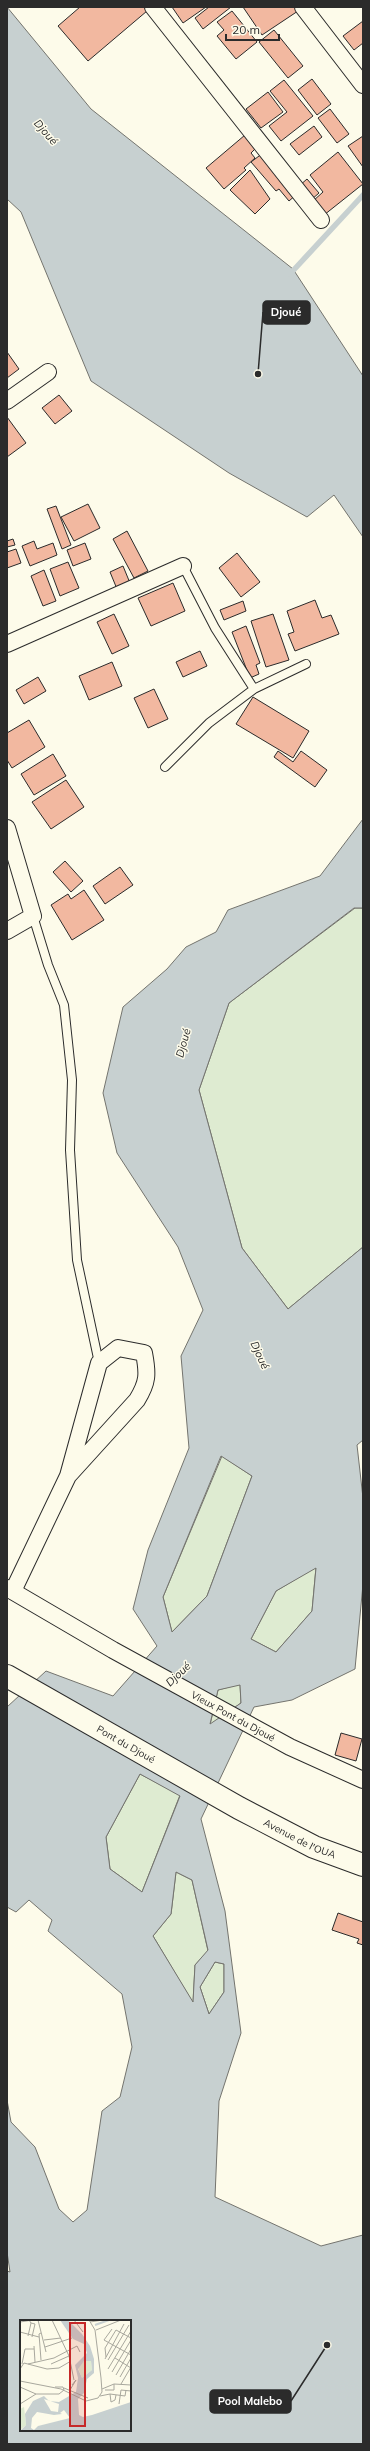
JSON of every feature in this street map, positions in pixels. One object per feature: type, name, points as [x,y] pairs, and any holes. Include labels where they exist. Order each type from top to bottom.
[{"type":"main road","name":"Pont du Djoué","points":[[10,1678],[238,1808]]},
{"type":"main road","name":"Avenue de l'OUA","points":[[238,1808],[314,1847],[363,1865]]},
{"type":"street","points":[[154,7],[321,220]]},
{"type":"street","points":[[303,7],[363,85]]},
{"type":"street","points":[[7,401],[48,372]]},
{"type":"street","points":[[7,644],[183,566]]},
{"type":"street","points":[[7,828],[33,916],[7,930]]},
{"type":"street","points":[[10,1590],[68,1476],[99,1363],[118,1348],[144,1354],[147,1369],[146,1386],[137,1400],[68,1476]]},
{"type":"street","name":"Vieux Pont du Djoué","points":[[10,1590],[114,1650],[290,1747],[363,1780]]},
{"type":"lane","points":[[183,566],[215,628],[254,689]]},
{"type":"lane","points":[[165,767],[209,723],[254,689],[306,664]]},
{"type":"lane","points":[[33,916],[48,965],[64,1005],[72,1080],[70,1150],[77,1260],[99,1363]]},
{"type":"green space","points":[[355,908],[363,908],[363,1247],[288,1309],[242,1248],[199,1090],[229,1003]]},
{"type":"green space","points":[[222,1456],[252,1476],[207,1596],[172,1632],[163,1597]]},
{"type":"green space","points":[[316,1567],[312,1611],[276,1652],[251,1639],[276,1591]]},
{"type":"green space","points":[[240,1684],[241,1703],[210,1725],[218,1690]]},
{"type":"green space","points":[[140,1774],[180,1795],[142,1892],[110,1869],[106,1837]]},
{"type":"green space","points":[[176,1872],[192,1880],[208,1951],[195,1965],[193,2003],[153,1936],[171,1914]]},
{"type":"green space","points":[[215,1962],[224,1964],[224,1992],[209,2014],[200,1987]]},
{"type":"water","points":[[7,7],[91,109],[293,269],[363,376],[363,537],[334,495],[307,517],[229,473],[91,381],[21,212],[7,199]]},
{"type":"water","points":[[363,819],[363,908],[354,908],[229,1003],[199,1090],[242,1248],[288,1309],[363,1247],[363,1440],[357,1445],[363,1498],[363,1584],[355,1669],[292,1700],[254,1707],[201,1819],[225,1911],[241,2033],[219,2101],[215,2197],[321,2246],[363,2235],[363,2444],[7,2444],[7,2271],[10,2272],[7,2252],[7,2100],[11,2122],[35,2147],[59,2209],[73,2222],[87,2210],[102,2111],[120,2097],[132,2047],[122,1994],[48,1931],[52,1920],[29,1900],[16,1912],[7,1907],[7,1707],[46,1671],[113,1696],[157,1646],[133,1609],[148,1550],[189,1448],[181,1356],[203,1310],[178,1247],[117,1153],[103,1093],[123,1007],[167,969],[186,947],[216,932],[228,910],[320,876]],"holes":[[[221,1456],[252,1476],[207,1596],[172,1632],[163,1597]],[[316,1568],[312,1611],[276,1652],[251,1639],[276,1591]],[[240,1685],[241,1703],[210,1724],[218,1690]],[[140,1774],[180,1796],[142,1892],[110,1869],[106,1837]],[[176,1872],[192,1880],[208,1950],[195,1965],[193,2002],[153,1936],[171,1914]],[[215,1962],[224,1964],[224,1992],[209,2014],[200,1987]]]},
{"type":"building","points":[[80,7],[144,7],[147,11],[88,61],[58,26]]},
{"type":"building","points":[[172,7],[206,7],[183,23]]},
{"type":"building","points":[[209,7],[231,7],[203,29],[195,18]]},
{"type":"building","points":[[243,7],[300,7],[301,9],[262,35]]},
{"type":"building","points":[[232,11],[257,42],[236,59],[217,36],[224,30],[217,22]]},
{"type":"building","points":[[363,21],[363,43],[354,50],[343,36]]},
{"type":"building","points":[[274,30],[303,66],[288,78],[259,42]]},
{"type":"building","points":[[312,79],[331,104],[317,115],[298,90]]},
{"type":"building","points":[[284,80],[313,116],[281,141],[269,126],[287,112],[270,91]]},
{"type":"building","points":[[268,92],[283,112],[261,128],[246,109]]},
{"type":"building","points":[[330,109],[349,134],[337,143],[318,118]]},
{"type":"building","points":[[314,126],[322,137],[299,155],[290,144]]},
{"type":"building","points":[[245,135],[256,148],[251,153],[255,158],[244,168],[246,170],[224,189],[206,168]]},
{"type":"building","points":[[363,136],[363,167],[348,146]]},
{"type":"building","points":[[338,152],[363,184],[324,215],[313,201],[323,192],[310,175]]},
{"type":"building","points":[[263,153],[297,194],[289,201],[279,189],[276,191],[251,162]]},
{"type":"building","points":[[250,170],[270,199],[255,214],[230,190]]},
{"type":"building","points":[[307,179],[319,193],[311,200],[299,186]]},
{"type":"building","points":[[7,352],[19,369],[7,378]]},
{"type":"building","points":[[59,395],[72,411],[55,424],[42,408]]},
{"type":"building","points":[[7,417],[26,443],[7,457]]},
{"type":"building","points":[[88,504],[100,528],[74,541],[61,517]]},
{"type":"building","points":[[56,506],[71,545],[62,549],[47,509]]},
{"type":"building","points":[[127,531],[148,571],[134,578],[113,539]]},
{"type":"building","points":[[13,539],[15,545],[7,547],[7,541]]},
{"type":"building","points":[[34,541],[37,549],[53,543],[57,555],[30,566],[22,546]]},
{"type":"building","points":[[85,543],[91,559],[73,566],[67,550]]},
{"type":"building","points":[[16,549],[21,563],[7,568],[7,552]]},
{"type":"building","points":[[237,553],[260,582],[241,597],[219,568]]},
{"type":"building","points":[[68,562],[79,588],[60,596],[50,569]]},
{"type":"building","points":[[123,566],[130,583],[117,589],[110,572]]},
{"type":"building","points":[[44,570],[56,601],[43,606],[31,576]]},
{"type":"building","points":[[173,583],[185,611],[151,626],[138,598]]},
{"type":"building","points":[[315,600],[322,618],[331,615],[339,634],[295,651],[288,634],[294,632],[287,611]]},
{"type":"building","points":[[243,601],[246,611],[224,620],[220,610]]},
{"type":"building","points":[[114,614],[129,646],[112,654],[97,622]]},
{"type":"building","points":[[273,614],[289,660],[266,667],[251,621]]},
{"type":"building","points":[[246,626],[260,663],[256,665],[259,674],[250,678],[232,632]]},
{"type":"building","points":[[200,651],[207,666],[183,677],[176,662]]},
{"type":"building","points":[[112,662],[122,686],[89,700],[79,676]]},
{"type":"building","points":[[38,677],[46,691],[24,704],[16,690]]},
{"type":"building","points":[[154,689],[168,719],[148,728],[134,698]]},
{"type":"building","points":[[253,697],[309,731],[293,758],[236,724]]},
{"type":"building","points":[[29,720],[45,747],[12,768],[7,760],[7,733]]},
{"type":"building","points":[[278,751],[293,762],[301,751],[327,770],[315,787],[274,757]]},
{"type":"building","points":[[53,754],[66,776],[34,795],[21,774]]},
{"type":"building","points":[[66,780],[84,807],[51,829],[32,802]]},
{"type":"building","points":[[65,861],[83,881],[71,892],[53,872]]},
{"type":"building","points":[[120,867],[133,885],[105,904],[93,886]]},
{"type":"building","points":[[84,890],[104,920],[72,940],[51,905],[68,894],[71,899]]},
{"type":"building","points":[[341,1733],[362,1739],[356,1761],[335,1755]]},
{"type":"building","points":[[338,1913],[363,1922],[363,1945],[357,1943],[359,1939],[332,1930]]},
{"type":"waterway","points":[[290,274],[363,195]]},
{"type":"place","name":"Djoué","points":[[258,374]]},
{"type":"place","name":"Pool Malebo","points":[[327,2345]]}]
